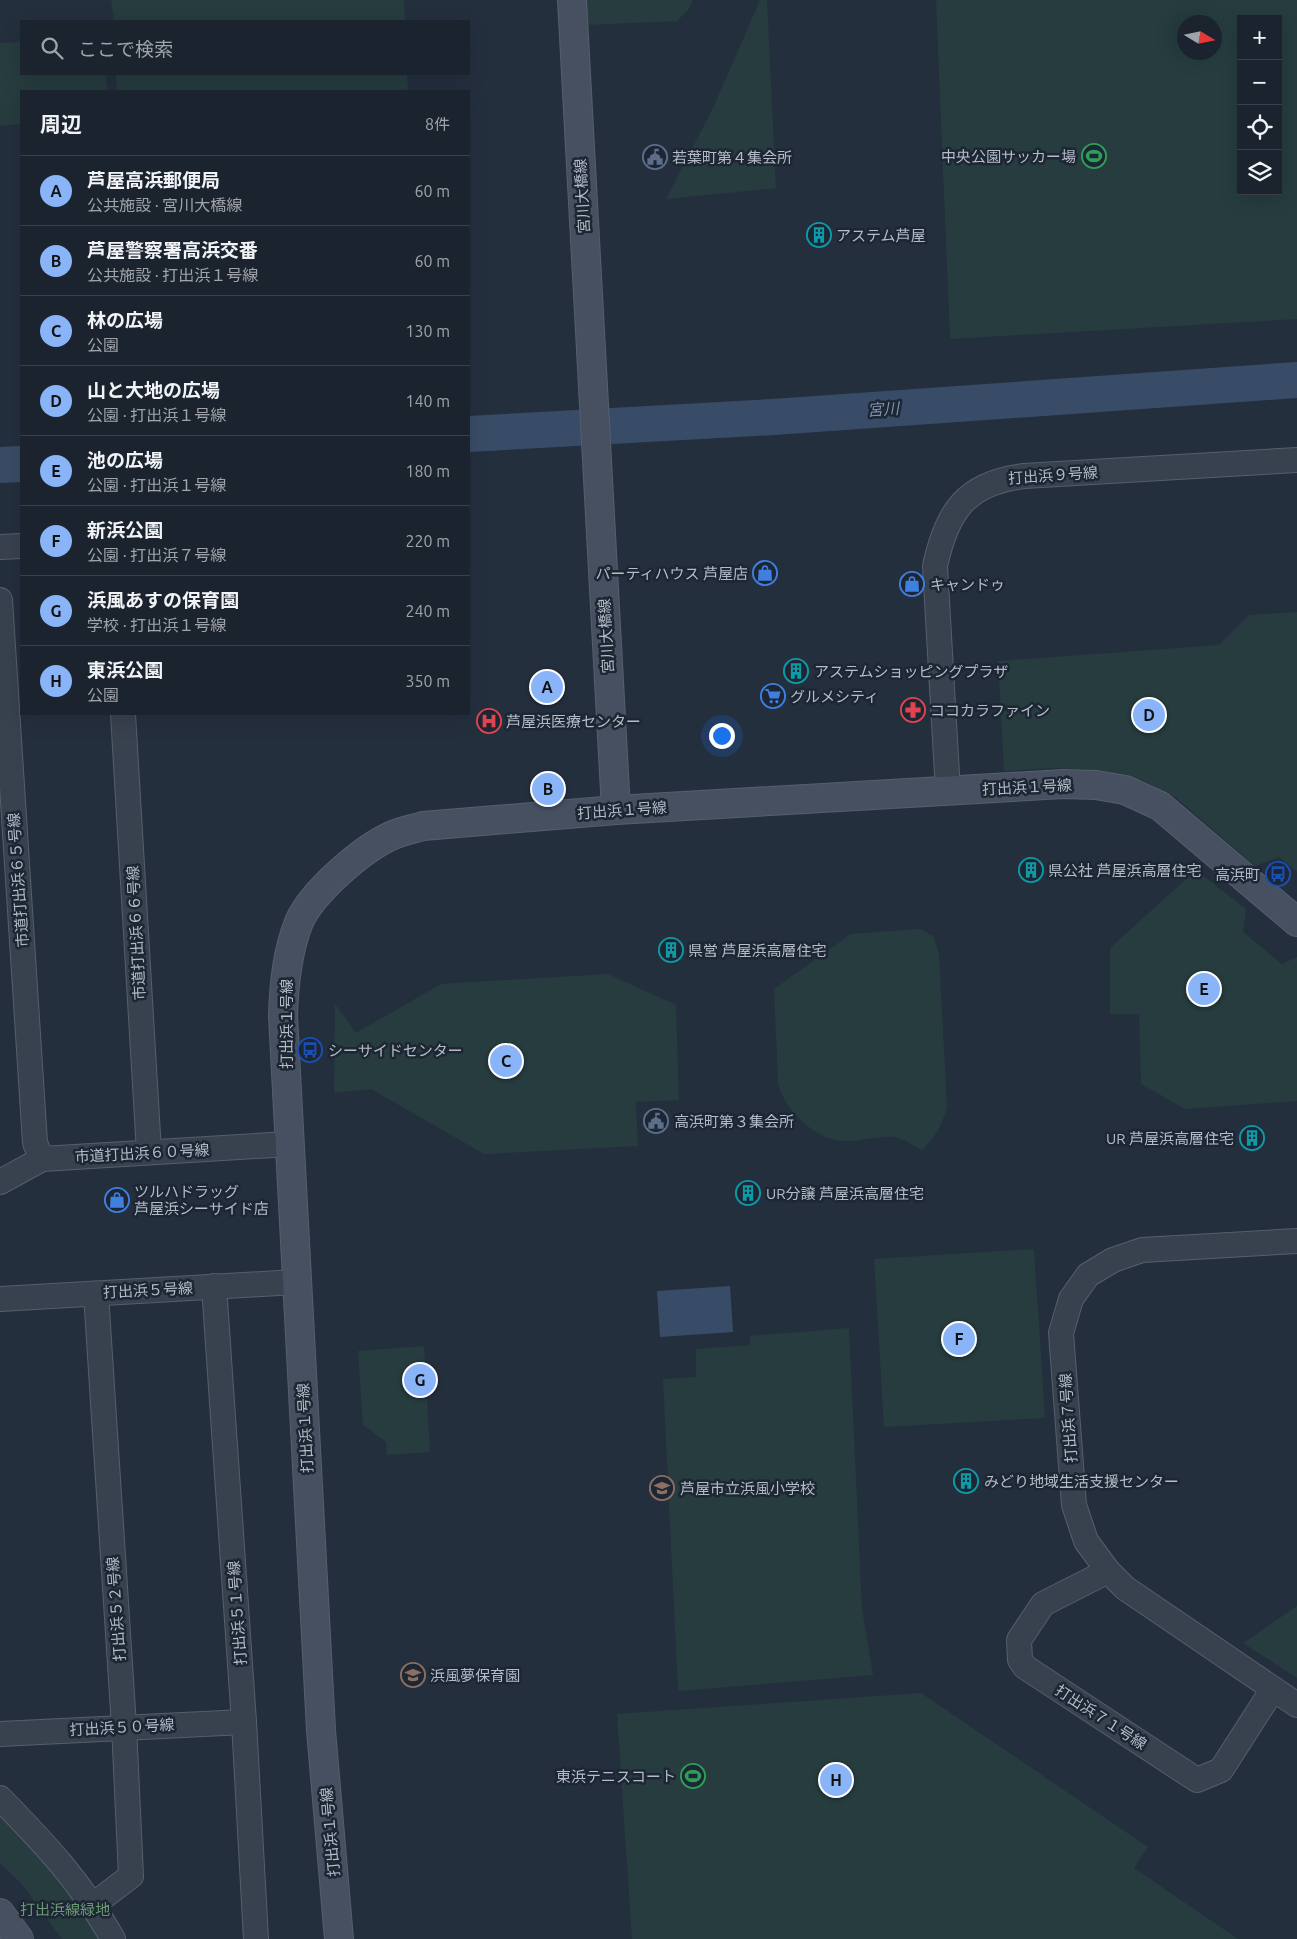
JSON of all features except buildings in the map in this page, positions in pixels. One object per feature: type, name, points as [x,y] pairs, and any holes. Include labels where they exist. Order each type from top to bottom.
[{"type":"street","name":"宮川大橋線","points":[[572,0],[616,810]]},
{"type":"street","name":"打出浜９号線","points":[[948,792],[935,566],[944,531],[966,500],[980,488],[999,479],[1297,460]]},
{"type":"street","points":[[0,547],[20,546]]},
{"type":"street","name":"市道打出浜６５号線","points":[[0,600],[8,855],[35,1142],[42,1159]]},
{"type":"street","name":"市道打出浜６６号線","points":[[123,715],[149,1152]]},
{"type":"street","name":"打出浜１号線","points":[[335,1938],[321,1730],[283,1016],[284,986],[289,952],[300,920],[327,885],[372,846],[393,835],[422,826],[616,810],[1062,784],[1096,785],[1125,790],[1142,796],[1175,816],[1297,922]]},
{"type":"street","name":"市道打出浜６０号線","points":[[0,1182],[42,1159],[289,1144]]},
{"type":"street","name":"打出浜７号線","points":[[1297,1241],[1142,1250],[1113,1260],[1088,1275],[1071,1299],[1062,1333],[1074,1505],[1086,1541],[1108,1571],[1125,1588],[1297,1705]]},
{"type":"street","name":"打出浜５号線","points":[[0,1299],[296,1282]]},
{"type":"street","name":"打出浜５１号線","points":[[214,1286],[244,1722],[256,1939]]},
{"type":"street","name":"打出浜５２号線","points":[[93,1905],[131,1876],[124,1726],[96,1294]]},
{"type":"street","name":"打出浜７１号線","points":[[1108,1571],[1043,1604],[1019,1640],[1020,1660],[1025,1667],[1197,1780],[1221,1770],[1273,1689]]},
{"type":"street","name":"打出浜５０号線","points":[[0,1734],[124,1726],[244,1722]]},
{"type":"street","points":[[0,1798],[53,1851],[93,1905],[113,1939]]},
{"type":"street","points":[[0,1914],[18,1939]]},
{"type":"green space","points":[[111,0],[404,0],[405,20],[114,20]]},
{"type":"green space","points":[[584,0],[693,0],[689,9],[677,21],[585,25]]},
{"type":"green space","points":[[760,0],[767,0],[776,188],[666,199],[714,106]]},
{"type":"green space","points":[[936,0],[1297,0],[1297,319],[950,339]]},
{"type":"green space","points":[[20,42],[20,75],[106,75],[107,90],[20,90],[20,124],[0,126],[0,43]]},
{"type":"green space","points":[[116,75],[407,75],[408,90],[117,90]]},
{"type":"green space","points":[[1297,612],[1297,872],[1279,857],[1255,866],[1175,797],[1143,781],[1103,771],[1058,768],[1004,771],[998,661],[1219,645],[1249,615]]},
{"type":"green space","points":[[1196,870],[1246,909],[1243,932],[1282,964],[1297,957],[1297,1101],[1185,1109],[1141,1084],[1139,1014],[1110,1014],[1110,948]]},
{"type":"green space","points":[[920,929],[933,936],[939,954],[947,1107],[941,1125],[922,1150],[905,1140],[894,1137],[843,1141],[826,1137],[808,1126],[792,1111],[781,1092],[778,1083],[774,989],[851,934]]},
{"type":"green space","points":[[608,974],[676,1005],[679,1100],[636,1102],[638,1146],[484,1154],[371,1089],[334,1093],[335,1004],[356,1033],[441,984]]},
{"type":"green space","points":[[1034,1249],[1045,1418],[884,1427],[874,1259]]},
{"type":"green space","points":[[849,1328],[862,1609],[873,1675],[678,1691],[663,1379],[696,1377],[696,1349],[750,1345],[750,1336]]},
{"type":"green space","points":[[424,1346],[430,1452],[387,1455],[386,1442],[363,1425],[358,1351]]},
{"type":"green space","points":[[1297,1606],[1297,1678],[1243,1643]]},
{"type":"green space","points":[[921,1693],[1148,1847],[1134,1868],[1238,1939],[632,1939],[617,1714]]},
{"type":"green space","name":"打出浜線緑地","points":[[0,1805],[106,1939],[62,1939],[22,1884],[0,1863]]},
{"type":"water","points":[[730,1286],[733,1332],[660,1337],[657,1291]]},
{"type":"waterway","name":"宮川","points":[[470,434],[773,417],[1297,380]]},
{"type":"waterway","name":"宮川","points":[[0,465],[20,464]]},
{"type":"place","name":"中央公園サッカー場","points":[[1094,156]]},
{"type":"place","name":"若葉町第４集会所","points":[[655,157]]},
{"type":"place","name":"アステム芦屋","points":[[819,235]]},
{"type":"place","name":"パーティハウス 芦屋店","points":[[765,573]]},
{"type":"place","name":"キャンドゥ","points":[[912,584]]},
{"type":"place","name":"アステムショッピングプラザ","points":[[796,671]]},
{"type":"place","name":"芦屋高浜郵便局","points":[[547,687]]},
{"type":"place","name":"グルメシティ","points":[[773,696]]},
{"type":"place","name":"ココカラファイン","points":[[913,710]]},
{"type":"place","name":"山と大地の広場","points":[[1149,715]]},
{"type":"place","name":"芦屋浜医療センター","points":[[489,721]]},
{"type":"place","name":"芦屋警察署高浜交番","points":[[548,789]]},
{"type":"place","name":"県公社 芦屋浜高層住宅","points":[[1031,870]]},
{"type":"place","name":"高浜町","points":[[1278,874]]},
{"type":"place","name":"県営 芦屋浜高層住宅","points":[[671,950]]},
{"type":"place","name":"池の広場","points":[[1204,989]]},
{"type":"place","name":"シーサイドセンター","points":[[310,1050]]},
{"type":"place","name":"林の広場","points":[[506,1061]]},
{"type":"place","name":"高浜町第３集会所","points":[[656,1121]]},
{"type":"place","name":"UR 芦屋浜高層住宅","points":[[1252,1138]]},
{"type":"place","name":"UR分譲 芦屋浜高層住宅","points":[[748,1193]]},
{"type":"place","name":"ツルハドラッグ 芦屋浜シーサイド店","points":[[117,1200]]},
{"type":"place","name":"新浜公園","points":[[959,1339]]},
{"type":"place","name":"浜風あすの保育園","points":[[420,1380]]},
{"type":"place","name":"みどり地域生活支援センター","points":[[966,1481]]},
{"type":"place","name":"芦屋市立浜風小学校","points":[[662,1488]]},
{"type":"place","name":"浜風夢保育園","points":[[413,1675]]},
{"type":"place","name":"東浜テニスコート","points":[[693,1776]]},
{"type":"place","name":"東浜公園","points":[[836,1780]]}]
